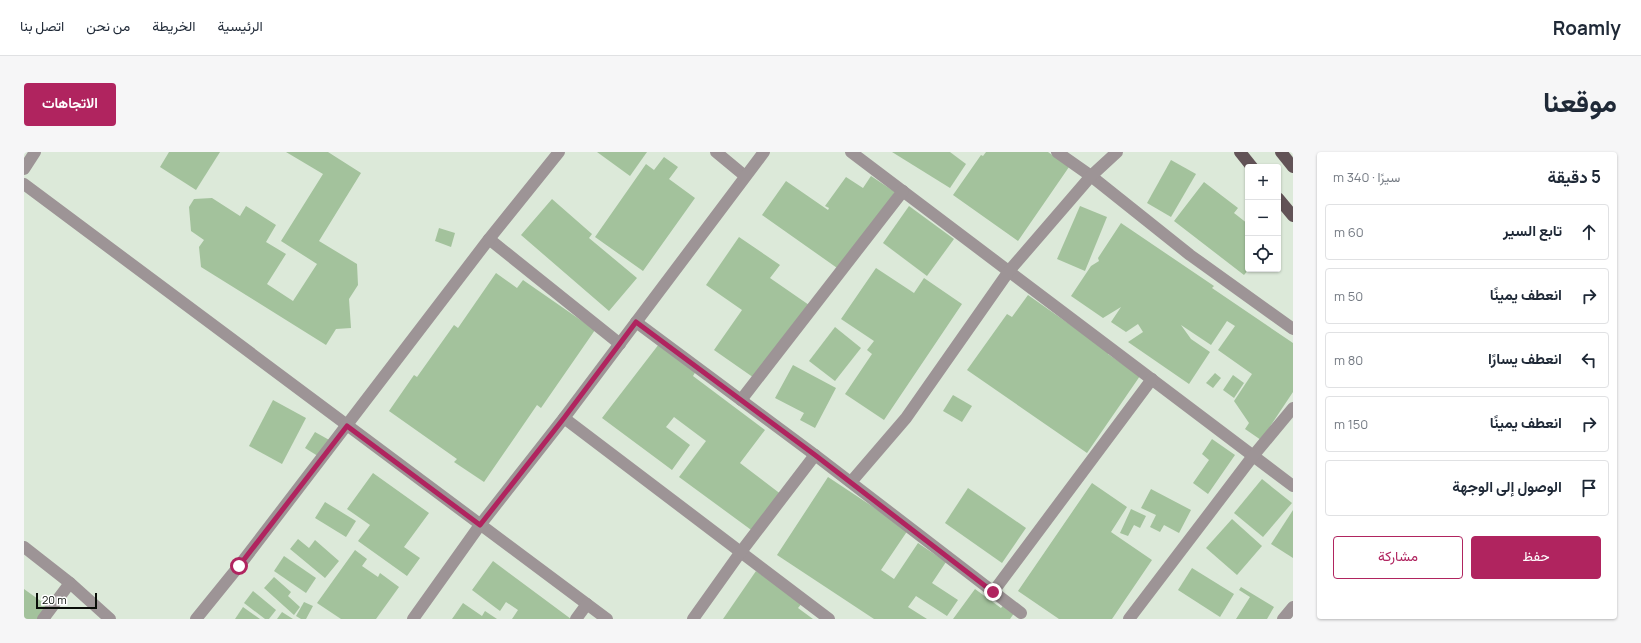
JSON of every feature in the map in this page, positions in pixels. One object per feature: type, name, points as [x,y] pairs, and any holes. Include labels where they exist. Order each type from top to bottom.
[{"type":"main road","points":[[1240,152],[1250,164]]},
{"type":"main road","points":[[1281,152],[1293,167]]},
{"type":"main road","points":[[1280,200],[1293,216]]},
{"type":"street","points":[[24,169],[35,152]]},
{"type":"street","points":[[196,619],[239,566],[490,239],[559,152]]},
{"type":"street","points":[[716,152],[745,176]]},
{"type":"street","points":[[413,619],[480,525],[564,418],[764,152]]},
{"type":"street","points":[[852,152],[1293,486]]},
{"type":"street","points":[[1057,152],[1091,176],[1190,255],[1293,329]]},
{"type":"street","points":[[850,482],[906,418],[1009,272],[1091,176],[1117,152]]},
{"type":"street","points":[[24,184],[607,619]]},
{"type":"street","points":[[741,400],[903,191]]},
{"type":"street","points":[[490,239],[620,344]]},
{"type":"street","points":[[636,322],[815,455],[993,592],[1022,617]]},
{"type":"street","points":[[993,592],[1152,379]]},
{"type":"street","points":[[1129,619],[1253,456],[1293,408]]},
{"type":"street","points":[[564,418],[829,619]]},
{"type":"street","points":[[693,619],[740,553],[815,455]]},
{"type":"street","points":[[24,547],[70,583],[110,619]]},
{"type":"street","points":[[43,619],[70,583]]},
{"type":"street","points":[[576,619],[587,604]]},
{"type":"street","points":[[1283,619],[1293,607]]},
{"type":"building","points":[[169,152],[220,152],[196,190],[160,167]]},
{"type":"building","points":[[286,152],[328,152],[361,173],[319,241],[357,264],[358,285],[349,299],[351,328],[336,329],[326,345],[201,267],[199,247],[204,240],[191,231],[189,207],[194,199],[212,198],[240,216],[246,206],[276,225],[266,242],[286,254],[267,284],[293,301],[317,264],[281,241],[323,174]]},
{"type":"building","points":[[597,152],[647,152],[630,176]]},
{"type":"building","points":[[892,152],[950,152],[966,164],[950,188]]},
{"type":"building","points":[[986,152],[1048,152],[1069,167],[1018,241],[953,195],[981,155],[983,156]]},
{"type":"building","points":[[664,157],[678,167],[669,179],[695,198],[643,271],[595,237],[646,164],[654,170]]},
{"type":"building","points":[[1171,160],[1196,174],[1171,217],[1147,203]]},
{"type":"building","points":[[871,176],[895,192],[840,270],[762,215],[786,181],[828,210],[829,208],[825,206],[846,177],[863,188]]},
{"type":"building","points":[[1204,182],[1238,208],[1234,213],[1245,222],[1245,272],[1246,272],[1244,275],[1174,221]]},
{"type":"building","points":[[552,199],[592,234],[589,238],[637,278],[609,311],[521,235]]},
{"type":"building","points":[[909,206],[954,239],[927,276],[883,243]]},
{"type":"building","points":[[1080,206],[1107,217],[1085,271],[1057,259]]},
{"type":"building","points":[[1121,223],[1214,286],[1212,288],[1293,343],[1293,392],[1261,440],[1245,429],[1249,423],[1234,401],[1252,374],[1218,350],[1235,326],[1227,321],[1211,345],[1181,325],[1191,339],[1210,352],[1189,384],[1128,342],[1143,332],[1138,324],[1126,332],[1111,322],[1121,307],[1103,318],[1071,296],[1091,266],[1099,261],[1098,258]]},
{"type":"building","points":[[439,228],[455,233],[451,247],[435,241]]},
{"type":"building","points":[[739,237],[780,265],[770,278],[809,305],[757,380],[714,350],[742,310],[706,285]]},
{"type":"building","points":[[876,268],[914,293],[924,278],[962,304],[884,420],[845,394],[872,354],[867,350],[874,341],[841,319]]},
{"type":"building","points":[[496,273],[517,288],[523,280],[595,330],[541,408],[537,405],[484,482],[454,462],[457,459],[389,411],[414,375],[417,377],[454,325],[458,328]]},
{"type":"building","points":[[1028,295],[1109,352],[1108,354],[1140,376],[1087,453],[967,370],[1007,314],[1012,317]]},
{"type":"building","points":[[835,327],[861,348],[835,381],[809,361]]},
{"type":"building","points":[[659,344],[696,371],[693,376],[765,430],[740,463],[782,495],[754,532],[679,477],[706,441],[674,417],[666,427],[690,445],[672,470],[602,418]]},
{"type":"building","points":[[793,365],[836,388],[815,428],[800,420],[804,413],[775,398]]},
{"type":"building","points":[[1215,373],[1221,378],[1213,388],[1206,383]]},
{"type":"building","points":[[1233,375],[1244,383],[1234,398],[1223,390]]},
{"type":"building","points":[[953,395],[972,406],[962,422],[943,411]]},
{"type":"building","points":[[273,400],[306,418],[282,464],[249,446]]},
{"type":"building","points":[[315,432],[331,441],[321,458],[305,448]]},
{"type":"building","points":[[1212,439],[1235,455],[1208,494],[1193,483],[1209,460],[1202,454]]},
{"type":"building","points":[[373,473],[429,513],[404,547],[420,558],[407,576],[358,541],[370,525],[347,509]]},
{"type":"building","points":[[828,477],[908,530],[881,570],[894,579],[918,543],[946,562],[932,583],[958,600],[947,616],[916,596],[908,607],[927,619],[874,619],[777,555]]},
{"type":"building","points":[[1262,479],[1292,503],[1263,537],[1234,513]]},
{"type":"building","points":[[1092,483],[1127,507],[1111,532],[1152,560],[1112,619],[1059,619],[1018,591]]},
{"type":"building","points":[[968,488],[1026,528],[1002,563],[945,523]]},
{"type":"building","points":[[1151,489],[1191,510],[1179,533],[1164,525],[1160,532],[1150,527],[1156,515],[1141,508]]},
{"type":"building","points":[[325,502],[356,521],[346,537],[315,518]]},
{"type":"building","points":[[1131,509],[1146,516],[1140,528],[1134,525],[1128,536],[1120,533]]},
{"type":"building","points":[[1293,510],[1293,558],[1271,544]]},
{"type":"building","points":[[1232,519],[1262,546],[1237,575],[1206,548]]},
{"type":"building","points":[[298,539],[309,548],[315,540],[339,561],[325,578],[290,549]]},
{"type":"building","points":[[355,550],[367,559],[362,566],[378,577],[380,573],[399,587],[376,619],[341,619],[317,603]]},
{"type":"building","points":[[284,556],[316,578],[306,593],[274,571]]},
{"type":"building","points":[[493,561],[571,619],[512,619],[518,610],[506,602],[500,611],[472,590]]},
{"type":"building","points":[[1192,568],[1234,594],[1220,617],[1178,590]]},
{"type":"building","points":[[756,571],[802,603],[798,608],[813,619],[723,619]]},
{"type":"building","points":[[274,577],[291,592],[288,596],[300,607],[294,615],[264,588]]},
{"type":"building","points":[[1241,587],[1274,607],[1267,619],[1236,619],[1250,597],[1239,590]]},
{"type":"building","points":[[24,589],[49,607],[41,619],[24,619]]},
{"type":"building","points":[[975,589],[1001,608],[1006,602],[1017,609],[1010,619],[953,619]]},
{"type":"building","points":[[253,591],[276,610],[269,619],[265,619],[244,603]]},
{"type":"building","points":[[304,602],[313,606],[306,619],[301,619],[296,616]]},
{"type":"building","points":[[463,603],[482,616],[485,611],[497,619],[452,619]]},
{"type":"building","points":[[243,607],[260,619],[235,619]]},
{"type":"building","points":[[282,612],[293,619],[277,619]]},
{"type":"route","points":[[239,566],[347,426],[480,525],[564,418],[636,322],[815,455],[993,592]]}]
